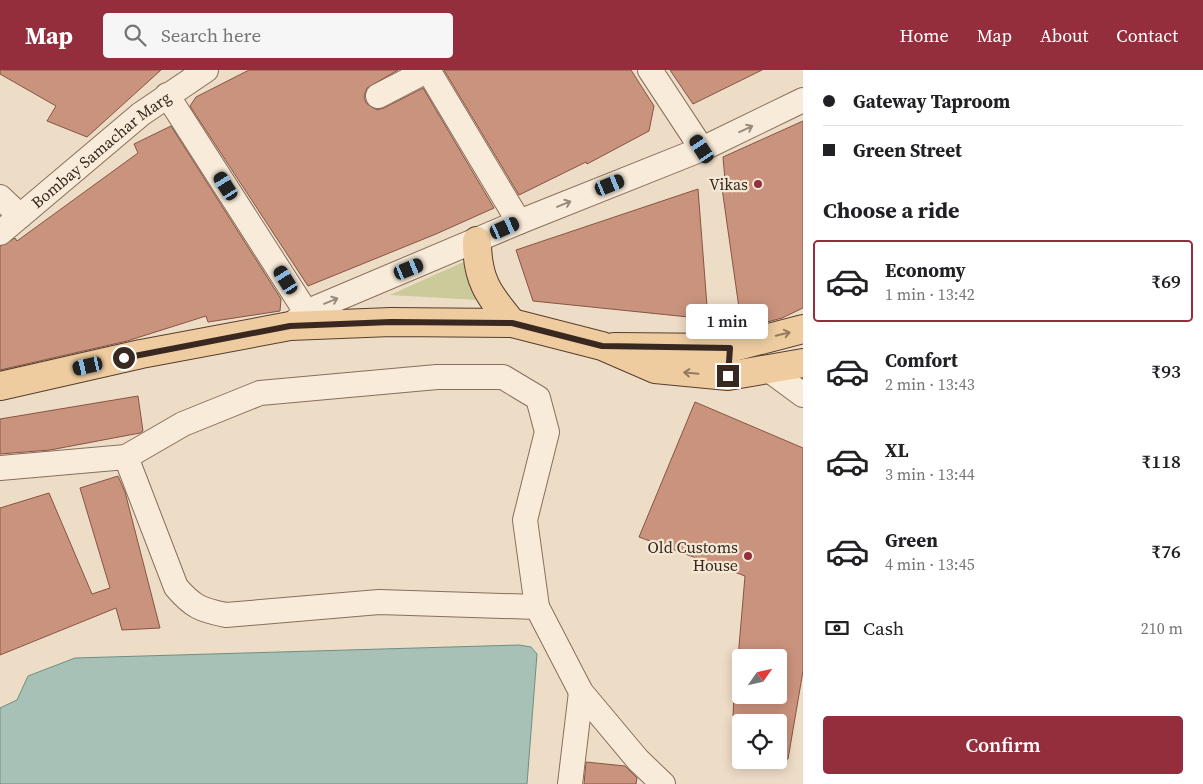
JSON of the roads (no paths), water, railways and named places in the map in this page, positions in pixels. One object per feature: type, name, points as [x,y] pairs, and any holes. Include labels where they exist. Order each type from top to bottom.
[{"type":"main road","points":[[477,241],[478,269],[483,284],[512,323]]},
{"type":"main road","points":[[0,386],[298,319],[512,323],[602,346],[654,369],[728,376],[803,363]]},
{"type":"main road","points":[[602,346],[730,348],[803,329]]},
{"type":"street","name":"Bombay Samachar Marg","points":[[0,233],[141,114],[206,70]]},
{"type":"street","points":[[378,96],[428,70],[519,222]]},
{"type":"street","points":[[650,70],[702,149]]},
{"type":"street","points":[[167,95],[298,319],[519,222],[702,149],[803,100]]},
{"type":"street","points":[[0,197],[20,216]]},
{"type":"street","points":[[728,376],[730,348]]},
{"type":"street","points":[[769,370],[803,395]]},
{"type":"street","points":[[0,468],[126,457],[183,424],[260,392],[437,377],[503,377],[538,398],[547,432],[524,520],[537,607],[581,692],[638,760],[664,784]]},
{"type":"street","points":[[126,457],[176,587],[190,604],[206,611],[226,616],[379,602],[537,607]]},
{"type":"street","points":[[570,784],[581,692]]},
{"type":"place","name":"Vikas","points":[[758,184]]},
{"type":"place","name":"Old Customs House","points":[[748,556]]}]
